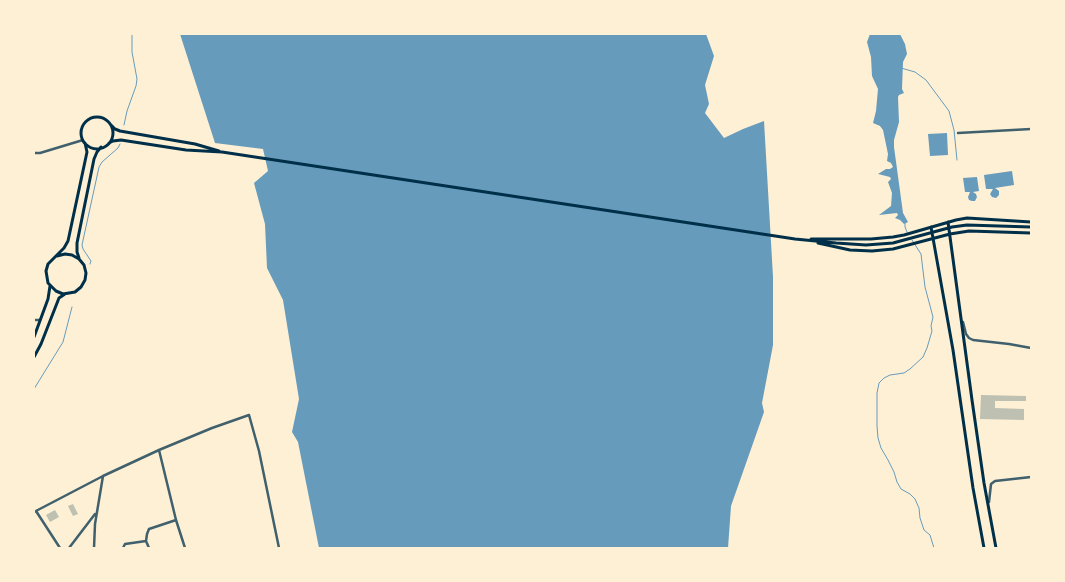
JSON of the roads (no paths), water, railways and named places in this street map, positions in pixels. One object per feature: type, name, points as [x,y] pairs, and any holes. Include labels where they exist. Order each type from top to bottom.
[{"type":"main road","points":[[65,294],[56,291],[50,286],[46,279],[46,271],[51,260],[57,256],[68,241],[87,152],[82,130],[84,124],[89,119],[100,117],[120,131],[195,144],[222,152]]},
{"type":"main road","points":[[108,143],[112,138],[113,132],[110,124]]},
{"type":"main road","points":[[34,357],[59,298],[78,290],[85,280],[85,269],[79,259],[76,243],[95,156],[108,143],[121,140],[186,150],[222,152],[864,251],[893,249],[950,234],[978,230],[1031,233]]},
{"type":"main road","points":[[84,141],[91,147],[101,148]]},
{"type":"main road","points":[[796,239],[878,239],[920,231],[948,222],[974,218],[1031,222]]},
{"type":"main road","points":[[948,222],[984,482],[996,548]]},
{"type":"main road","points":[[796,239],[879,245],[899,242],[952,227],[979,224],[1031,228]]},
{"type":"main road","points":[[931,227],[953,350],[973,488],[984,548]]},
{"type":"main road","points":[[57,256],[68,254],[79,259]]},
{"type":"main road","points":[[34,337],[49,295],[50,286]]},
{"type":"street","points":[[958,133],[1031,129]]},
{"type":"street","points":[[34,153],[84,141]]},
{"type":"street","points":[[960,313],[966,334],[972,340],[1031,348]]},
{"type":"street","points":[[34,320],[40,320]]},
{"type":"street","points":[[60,548],[35,511],[159,450],[249,415],[259,451],[279,548]]},
{"type":"street","points":[[159,450],[176,520],[185,548]]},
{"type":"street","points":[[94,548],[93,534],[103,476]]},
{"type":"street","points":[[988,502],[991,484],[995,481],[1031,478]]},
{"type":"street","points":[[69,548],[96,513]]},
{"type":"street","points":[[149,548],[146,541],[149,529],[176,520]]},
{"type":"street","points":[[123,548],[125,544],[146,541]]},
{"type":"water","points":[[180,34],[706,34],[714,56],[705,85],[709,104],[705,113],[724,138],[764,121],[773,277],[773,345],[762,403],[764,412],[731,506],[728,548],[319,548],[298,442],[292,432],[299,399],[283,300],[267,268],[265,224],[254,183],[268,171],[263,149],[215,143]]},
{"type":"water","points":[[870,34],[900,34],[907,54],[903,62],[902,89],[904,93],[898,97],[899,122],[894,140],[903,213],[908,222],[904,224],[895,218],[898,215],[897,213],[879,215],[891,206],[892,193],[888,182],[891,179],[890,177],[878,174],[893,167],[887,161],[888,154],[883,130],[880,126],[873,123],[878,89],[872,76],[871,57],[867,42]]},
{"type":"water","points":[[947,133],[948,155],[930,156],[928,134]]},
{"type":"water","points":[[1012,171],[1014,185],[995,188],[999,191],[999,195],[996,198],[992,197],[990,194],[993,189],[986,189],[984,175]]},
{"type":"water","points":[[977,177],[979,191],[973,192],[977,197],[975,201],[972,201],[968,197],[970,192],[965,192],[963,178]]},
{"type":"waterway","points":[[124,125],[137,79],[132,52],[132,34]]},
{"type":"waterway","points":[[901,68],[915,72],[926,80],[949,111],[954,130],[957,160]]},
{"type":"waterway","points":[[90,264],[91,261],[82,245],[99,167],[120,144]]},
{"type":"waterway","points":[[905,222],[907,232]]},
{"type":"waterway","points":[[912,240],[921,254],[925,287],[933,317],[932,331],[923,357],[904,373],[890,375],[879,383],[877,393],[877,426],[881,448],[901,489],[915,499],[924,530],[930,535],[934,548]]},
{"type":"waterway","points":[[34,389],[63,342],[72,307]]}]
